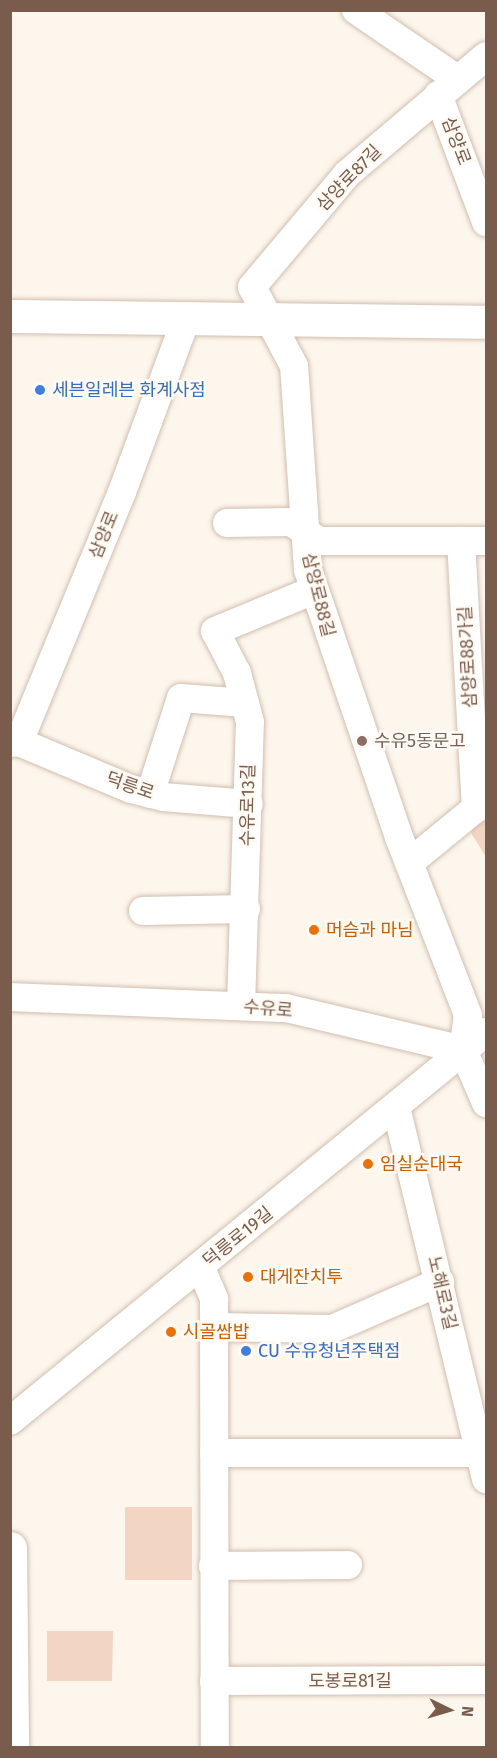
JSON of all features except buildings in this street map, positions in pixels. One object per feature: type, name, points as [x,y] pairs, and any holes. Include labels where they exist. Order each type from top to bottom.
[{"type":"main road","points":[[10,316],[486,322]]},
{"type":"main road","points":[[10,1548],[12,1748]]},
{"type":"street","points":[[356,10],[447,87]]},
{"type":"street","name":"삼양로87길","points":[[271,320],[252,287],[347,174],[486,56]]},
{"type":"street","name":"삼양로","points":[[447,87],[486,222]]},
{"type":"street","name":"삼양로","points":[[15,742],[122,492],[186,319]]},
{"type":"street","name":"삼양로88길","points":[[271,320],[294,366],[304,532],[314,590],[409,863],[468,1014],[463,1050]]},
{"type":"street","name":"삼양로88가길","points":[[227,523],[291,522],[319,541],[474,541],[481,804]]},
{"type":"street","name":"수유로13길","points":[[241,1006],[246,909],[250,722],[237,673],[215,631],[314,590]]},
{"type":"street","points":[[150,794],[181,698],[245,703]]},
{"type":"street","name":"덕릉로","points":[[15,742],[150,794],[249,804]]},
{"type":"street","points":[[409,863],[481,804]]},
{"type":"street","points":[[143,911],[246,909]]},
{"type":"street","name":"수유로","points":[[10,997],[286,1008],[463,1050]]},
{"type":"street","name":"덕릉로19길","points":[[10,1421],[201,1268],[486,1032]]},
{"type":"street","points":[[463,1050],[486,1103]]},
{"type":"street","name":"노해로3길","points":[[396,1107],[483,1466]]},
{"type":"street","points":[[201,1268],[214,1299],[215,1327],[213,1566],[215,1748]]},
{"type":"street","points":[[215,1327],[332,1329],[440,1282]]},
{"type":"street","points":[[214,1453],[483,1466]]},
{"type":"street","points":[[213,1566],[348,1565]]},
{"type":"street","name":"도봉로81길","points":[[214,1681],[486,1680]]},
{"type":"place","name":"세븐일레븐 화계사점","points":[[40,390]]},
{"type":"place","name":"수유5동문고","points":[[362,741]]},
{"type":"place","name":"머슴과 마님","points":[[314,930]]},
{"type":"place","name":"임실순대국","points":[[368,1164]]},
{"type":"place","name":"대게잔치투","points":[[248,1277]]},
{"type":"place","name":"시골쌈밥","points":[[171,1332]]},
{"type":"place","name":"CU 수유청년주택점","points":[[246,1351]]}]
